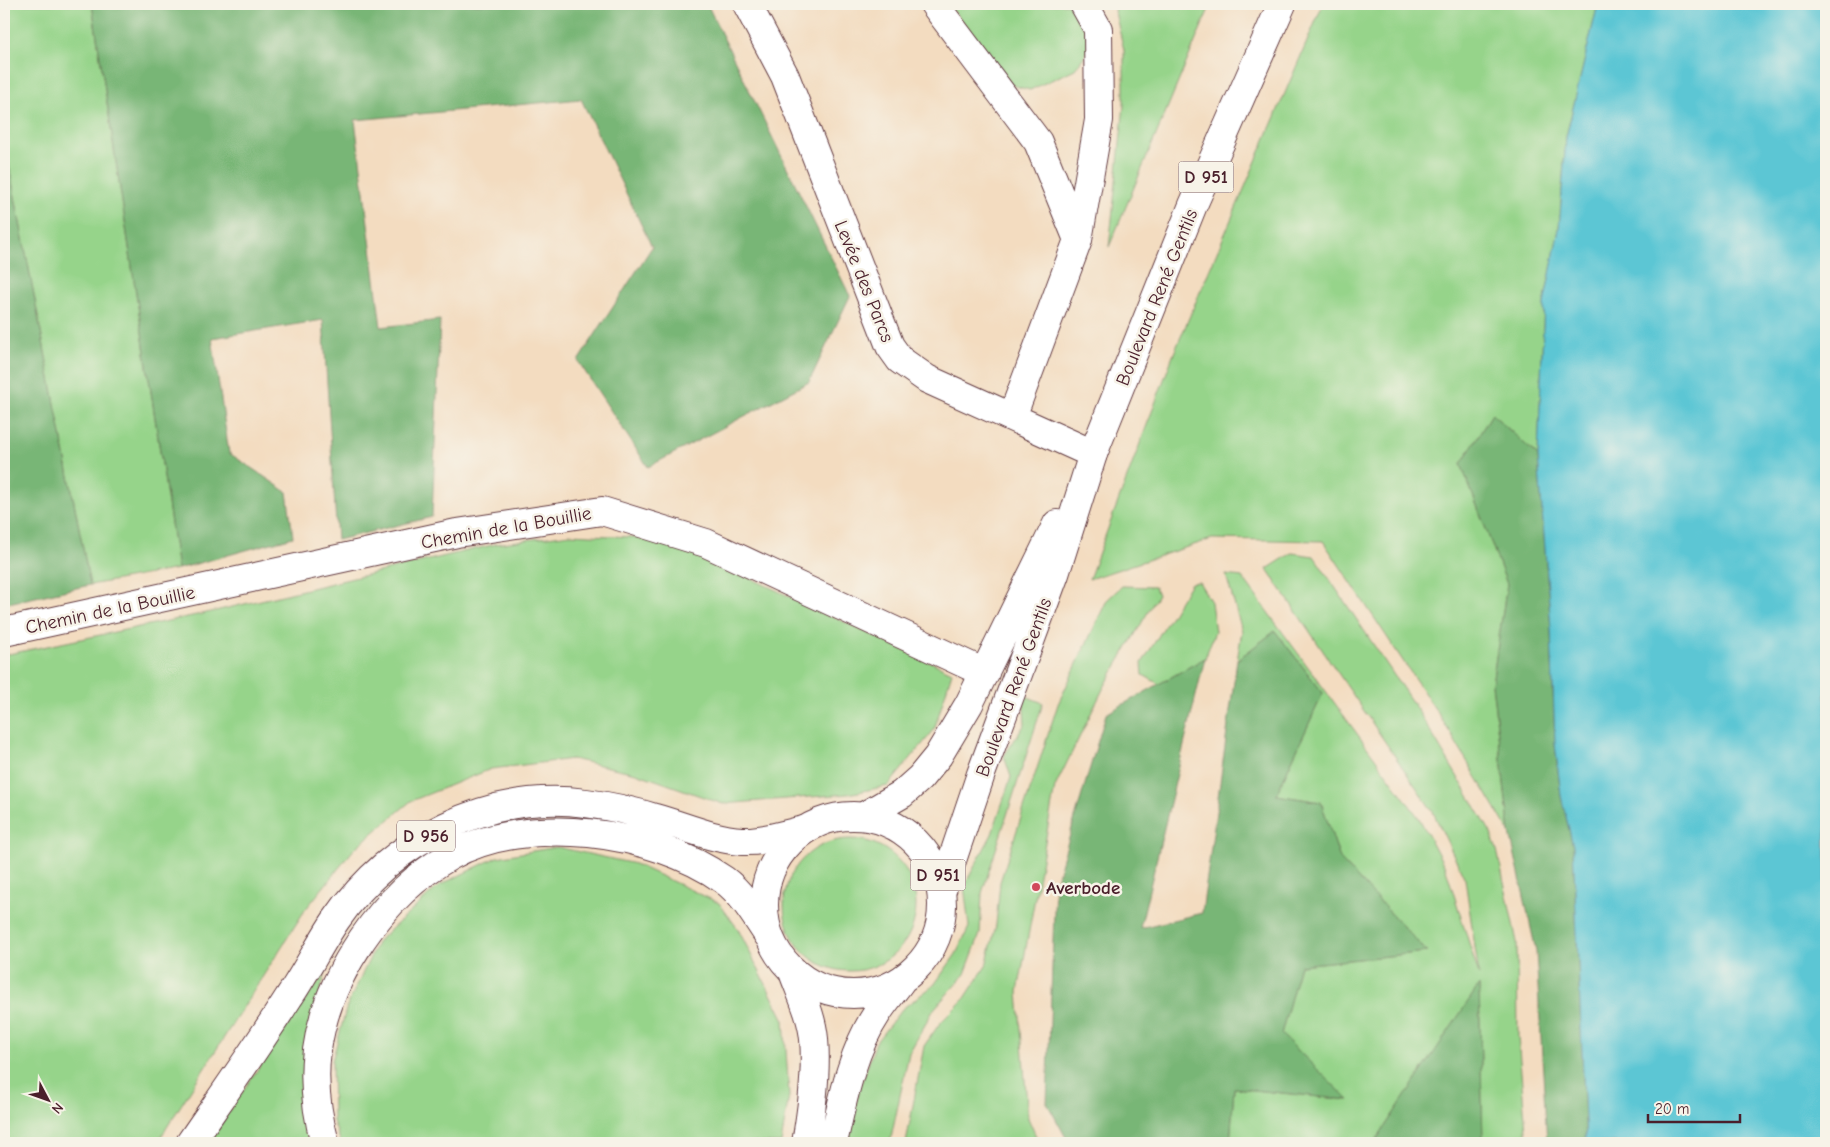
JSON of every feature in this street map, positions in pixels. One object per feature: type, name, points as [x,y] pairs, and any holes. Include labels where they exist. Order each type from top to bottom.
[{"type":"main road","name":"Levée des Parcs","points":[[747,4],[785,76],[890,346],[900,360],[927,379],[1092,454]]},
{"type":"main road","points":[[934,4],[1038,142],[1078,240]]},
{"type":"main road","points":[[1012,417],[1078,240],[1099,120],[1098,29],[1084,4]]},
{"type":"main road","name":"Boulevard René Gentils","points":[[864,816],[902,794],[920,778],[955,730],[985,673],[1092,454],[1193,206],[1282,4]]},
{"type":"main road","name":"Boulevard René Gentils","points":[[942,890],[981,774],[1055,574],[1092,454]]},
{"type":"main road","name":"Chemin de la Bouillie","points":[[4,632],[457,533],[602,510],[706,543],[985,673]]},
{"type":"main road","name":"D 956","points":[[190,1143],[290,996],[337,920],[362,888],[390,861],[428,835],[484,810],[556,802],[586,802],[619,809],[723,839],[745,841],[804,830]]},
{"type":"main road","name":"D 951","points":[[833,1143],[848,1080],[860,1045],[877,1012],[902,980],[921,964],[935,941],[942,916],[942,890],[937,872],[928,854],[915,840],[891,824],[864,816],[833,817],[804,830],[782,850],[768,876],[763,906],[768,935],[778,955],[793,972],[818,987],[846,995],[866,994],[884,989],[902,980]]},
{"type":"main road","name":"D 956","points":[[324,1143],[316,1085],[317,1050],[338,982],[358,945],[390,905],[417,879],[450,856],[487,842],[526,834],[571,833],[608,835],[649,844],[690,861],[724,880],[744,898],[768,935]]},
{"type":"main road","name":"D 951","points":[[793,972],[808,1011],[814,1038],[811,1115],[806,1143]]},
{"type":"green space","points":[[4,4],[92,4],[178,569],[90,585],[4,140]]},
{"type":"green space","points":[[92,4],[707,4],[850,296],[809,382],[648,467],[578,361],[652,247],[581,99],[355,120],[381,327],[440,320],[432,517],[337,540],[323,320],[212,338],[229,453],[287,492],[293,537],[178,569]]},
{"type":"green space","points":[[948,4],[1075,4],[1087,30],[1088,51],[1075,69],[1030,90],[1011,85]]},
{"type":"green space","points":[[1113,4],[1211,4],[1109,247],[1124,105],[1124,50]]},
{"type":"green space","points":[[1323,4],[1598,4],[1566,137],[1559,229],[1544,304],[1538,456],[1492,414],[1461,464],[1507,584],[1492,684],[1510,833],[1443,721],[1323,541],[1212,539],[1089,579],[1174,353]]},
{"type":"green space","points":[[4,140],[90,585],[4,604]]},
{"type":"green space","points":[[1492,414],[1538,456],[1551,629],[1555,744],[1561,796],[1573,846],[1586,1143],[1547,1143],[1536,951],[1510,833],[1492,684],[1507,584],[1461,464]]},
{"type":"green space","points":[[570,534],[651,538],[720,564],[952,672],[934,730],[888,786],[848,794],[723,804],[636,773],[572,759],[491,769],[411,801],[355,848],[305,910],[157,1143],[4,1143],[4,655],[211,612],[496,544]]},
{"type":"green space","points":[[1292,553],[1314,556],[1420,714],[1490,831],[1497,850],[1517,942],[1518,1037],[1527,1143],[1483,1143],[1479,986],[1374,1143],[1230,1143],[1234,1088],[1348,1100],[1281,1034],[1300,965],[1427,952],[1340,859],[1321,802],[1276,795],[1323,693],[1275,631],[1237,660],[1242,631],[1226,575],[1242,577],[1419,818],[1446,869],[1479,975],[1465,879],[1433,812],[1267,569]]},
{"type":"green space","points":[[1199,582],[1211,602],[1215,632],[1205,658],[1159,684],[1143,675],[1142,663],[1191,583]]},
{"type":"green space","points":[[1122,586],[1155,587],[1158,595],[1103,689],[1055,787],[1018,992],[1028,1118],[1039,1143],[906,1143],[924,1046],[940,1023],[965,998],[986,966],[996,925],[1000,882],[1058,704],[1107,600]]},
{"type":"green space","points":[[1275,631],[1323,693],[1276,795],[1321,802],[1340,859],[1427,952],[1300,965],[1281,1034],[1349,1100],[1234,1088],[1230,1143],[1069,1143],[1047,1103],[1055,885],[1106,714],[1205,658],[1140,928],[1202,913],[1237,660]]},
{"type":"green space","points":[[1023,695],[1043,703],[982,893],[980,934],[965,974],[934,1009],[909,1053],[890,1143],[853,1143],[850,1136],[858,1093],[876,1042],[902,1009],[934,985],[956,954],[969,927],[964,886],[992,834],[1011,777],[1004,756],[1025,724]]},
{"type":"green space","points":[[850,839],[863,840],[875,844],[897,858],[911,880],[915,892],[915,918],[911,930],[897,952],[875,966],[863,970],[850,971],[837,970],[825,966],[803,952],[789,930],[785,918],[784,905],[785,892],[789,880],[803,858],[825,844],[837,840]]},
{"type":"green space","points":[[557,847],[635,864],[719,903],[738,929],[784,1020],[789,1096],[781,1143],[341,1143],[333,1121],[332,1061],[347,1006],[378,941],[440,885],[497,857]]},
{"type":"green space","points":[[326,970],[306,1047],[314,1143],[207,1143]]},
{"type":"green space","points":[[1479,985],[1483,1143],[1374,1143]]},
{"type":"water","points":[[1598,4],[1826,4],[1826,1143],[1586,1143],[1573,846],[1561,796],[1555,744],[1551,629],[1538,456],[1544,304],[1559,229],[1566,137]]},
{"type":"place","name":"Averbode","points":[[1036,887]]}]
